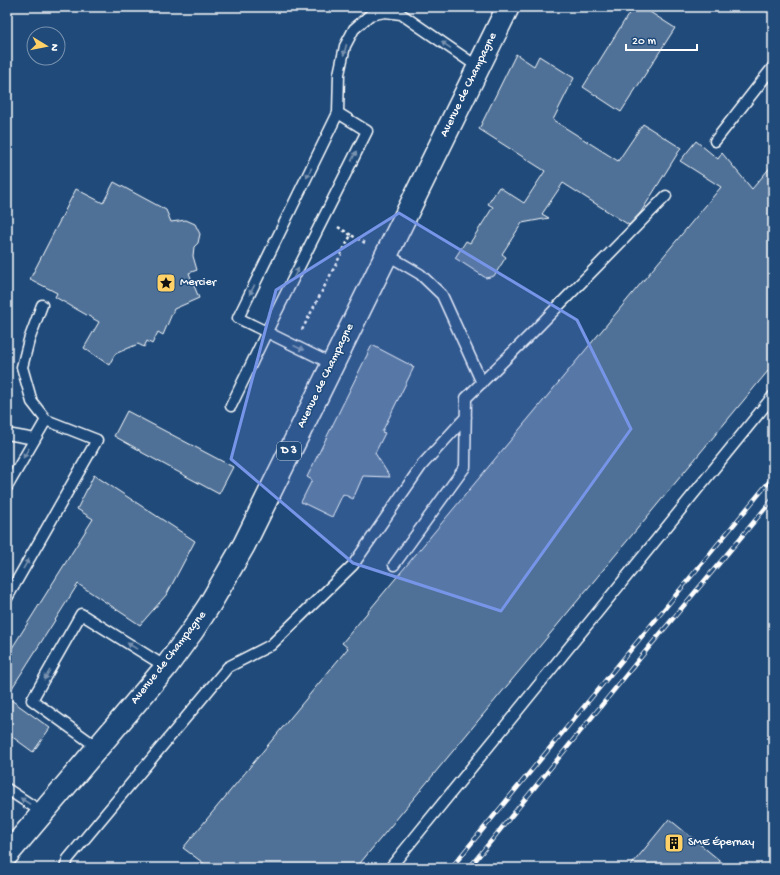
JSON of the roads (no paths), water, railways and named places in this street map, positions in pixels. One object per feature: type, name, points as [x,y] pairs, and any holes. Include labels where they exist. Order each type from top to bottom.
[{"type":"main road","name":"Avenue de Champagne","points":[[9,847],[42,812],[166,667],[210,604],[244,545],[508,7]]},
{"type":"lane","points":[[332,364],[238,318],[338,113],[339,74],[345,46],[354,29],[370,15],[385,12],[401,14],[478,67]]},
{"type":"lane","points":[[715,141],[773,67]]},
{"type":"lane","points":[[231,406],[367,131],[338,113]]},
{"type":"lane","points":[[394,565],[465,467],[466,398],[666,196]]},
{"type":"lane","points":[[386,254],[420,274],[442,294],[482,383]]},
{"type":"lane","points":[[7,598],[97,440],[46,420],[32,402],[22,367],[29,340],[42,305]]},
{"type":"lane","points":[[390,868],[773,396]]},
{"type":"lane","points":[[65,868],[68,859],[228,667],[271,645],[353,565],[422,465],[466,417]]},
{"type":"lane","points":[[7,487],[46,420]]},
{"type":"lane","points":[[7,434],[35,439]]},
{"type":"lane","points":[[97,747],[32,700],[81,614],[166,667]]},
{"type":"lane","points":[[7,789],[42,812]]},
{"type":"railway","points":[[451,868],[773,477]]},
{"type":"railway","points":[[469,868],[645,652],[773,499]]},
{"type":"place","name":"Mercier","points":[[166,283]]},
{"type":"place","name":"SME Épernay","points":[[674,843]]}]
